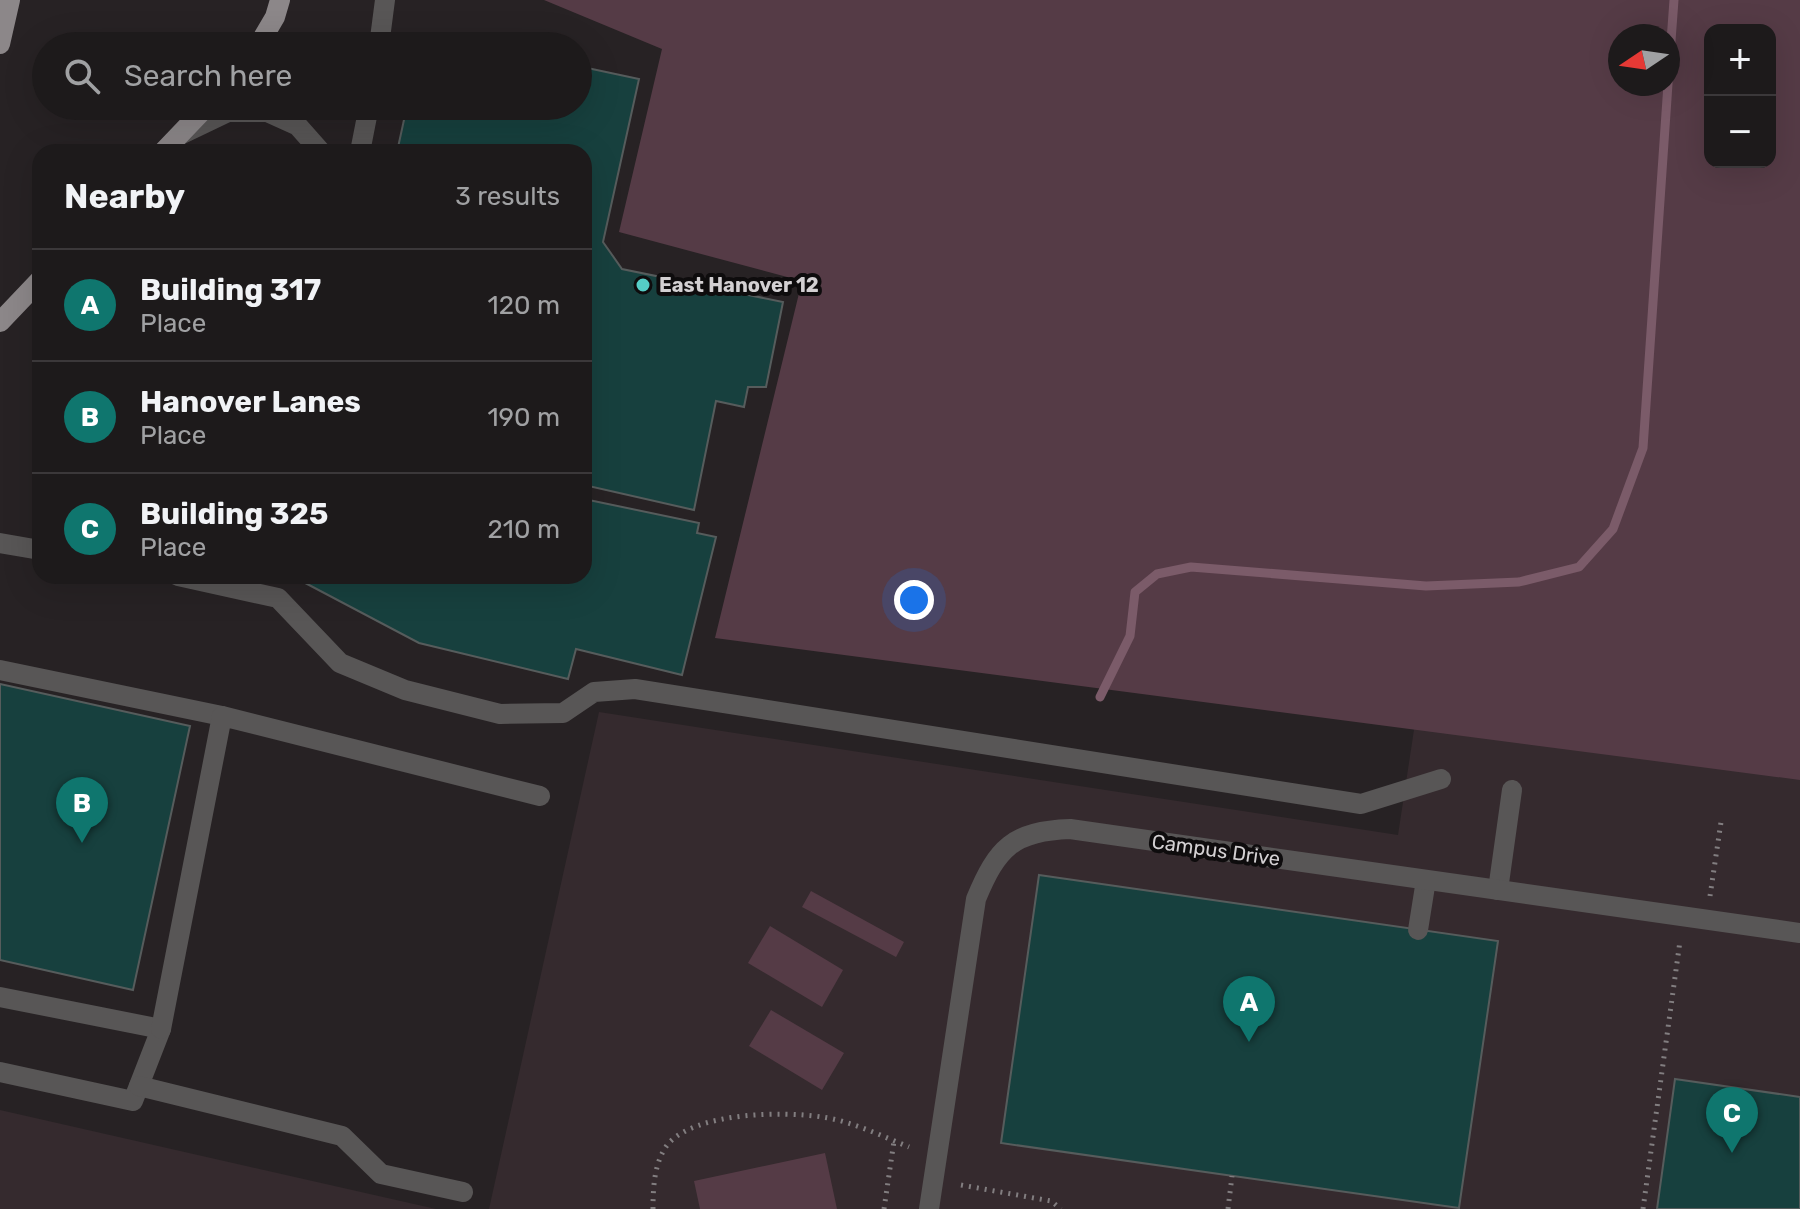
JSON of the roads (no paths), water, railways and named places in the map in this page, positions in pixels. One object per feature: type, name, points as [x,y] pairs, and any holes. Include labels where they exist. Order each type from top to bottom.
[{"type":"main road","points":[[0,44],[10,0]]},
{"type":"main road","points":[[266,32],[280,0]]},
{"type":"main road","points":[[171,144],[194,120]]},
{"type":"main road","points":[[0,322],[32,288]]},
{"type":"lane","points":[[381,32],[385,0]]},
{"type":"lane","points":[[180,135],[211,120]]},
{"type":"lane","points":[[285,120],[298,126],[314,144]]},
{"type":"lane","points":[[362,144],[366,120]]},
{"type":"lane","points":[[4,544],[32,549]]},
{"type":"lane","points":[[240,584],[278,598],[340,663],[405,690],[500,714],[563,713],[594,692],[635,689],[1361,804],[1441,779]]},
{"type":"lane","points":[[0,670],[222,716],[540,796]]},
{"type":"lane","points":[[0,1072],[133,1101],[161,1029],[222,716]]},
{"type":"lane","points":[[1498,890],[1512,790]]},
{"type":"lane","name":"Campus Drive","points":[[929,1209],[976,899],[990,866],[1015,840],[1040,830],[1070,829],[1800,933]]},
{"type":"lane","points":[[1418,930],[1426,880]]},
{"type":"lane","points":[[0,997],[161,1029]]},
{"type":"lane","points":[[139,1086],[342,1136],[381,1174],[463,1192]]},
{"type":"waterway","points":[[1672,24],[1674,0]]},
{"type":"waterway","points":[[1100,697],[1130,636],[1135,592],[1157,574],[1191,567],[1426,586],[1519,582],[1579,567],[1613,529],[1643,448],[1667,96]]},
{"type":"place","name":"East Hanover 12","points":[[643,285]]},
{"type":"place","name":"Hanover Lanes","points":[[82,843]]},
{"type":"place","name":"Building 317","points":[[1249,1042]]},
{"type":"place","name":"Building 325","points":[[1732,1153]]}]
